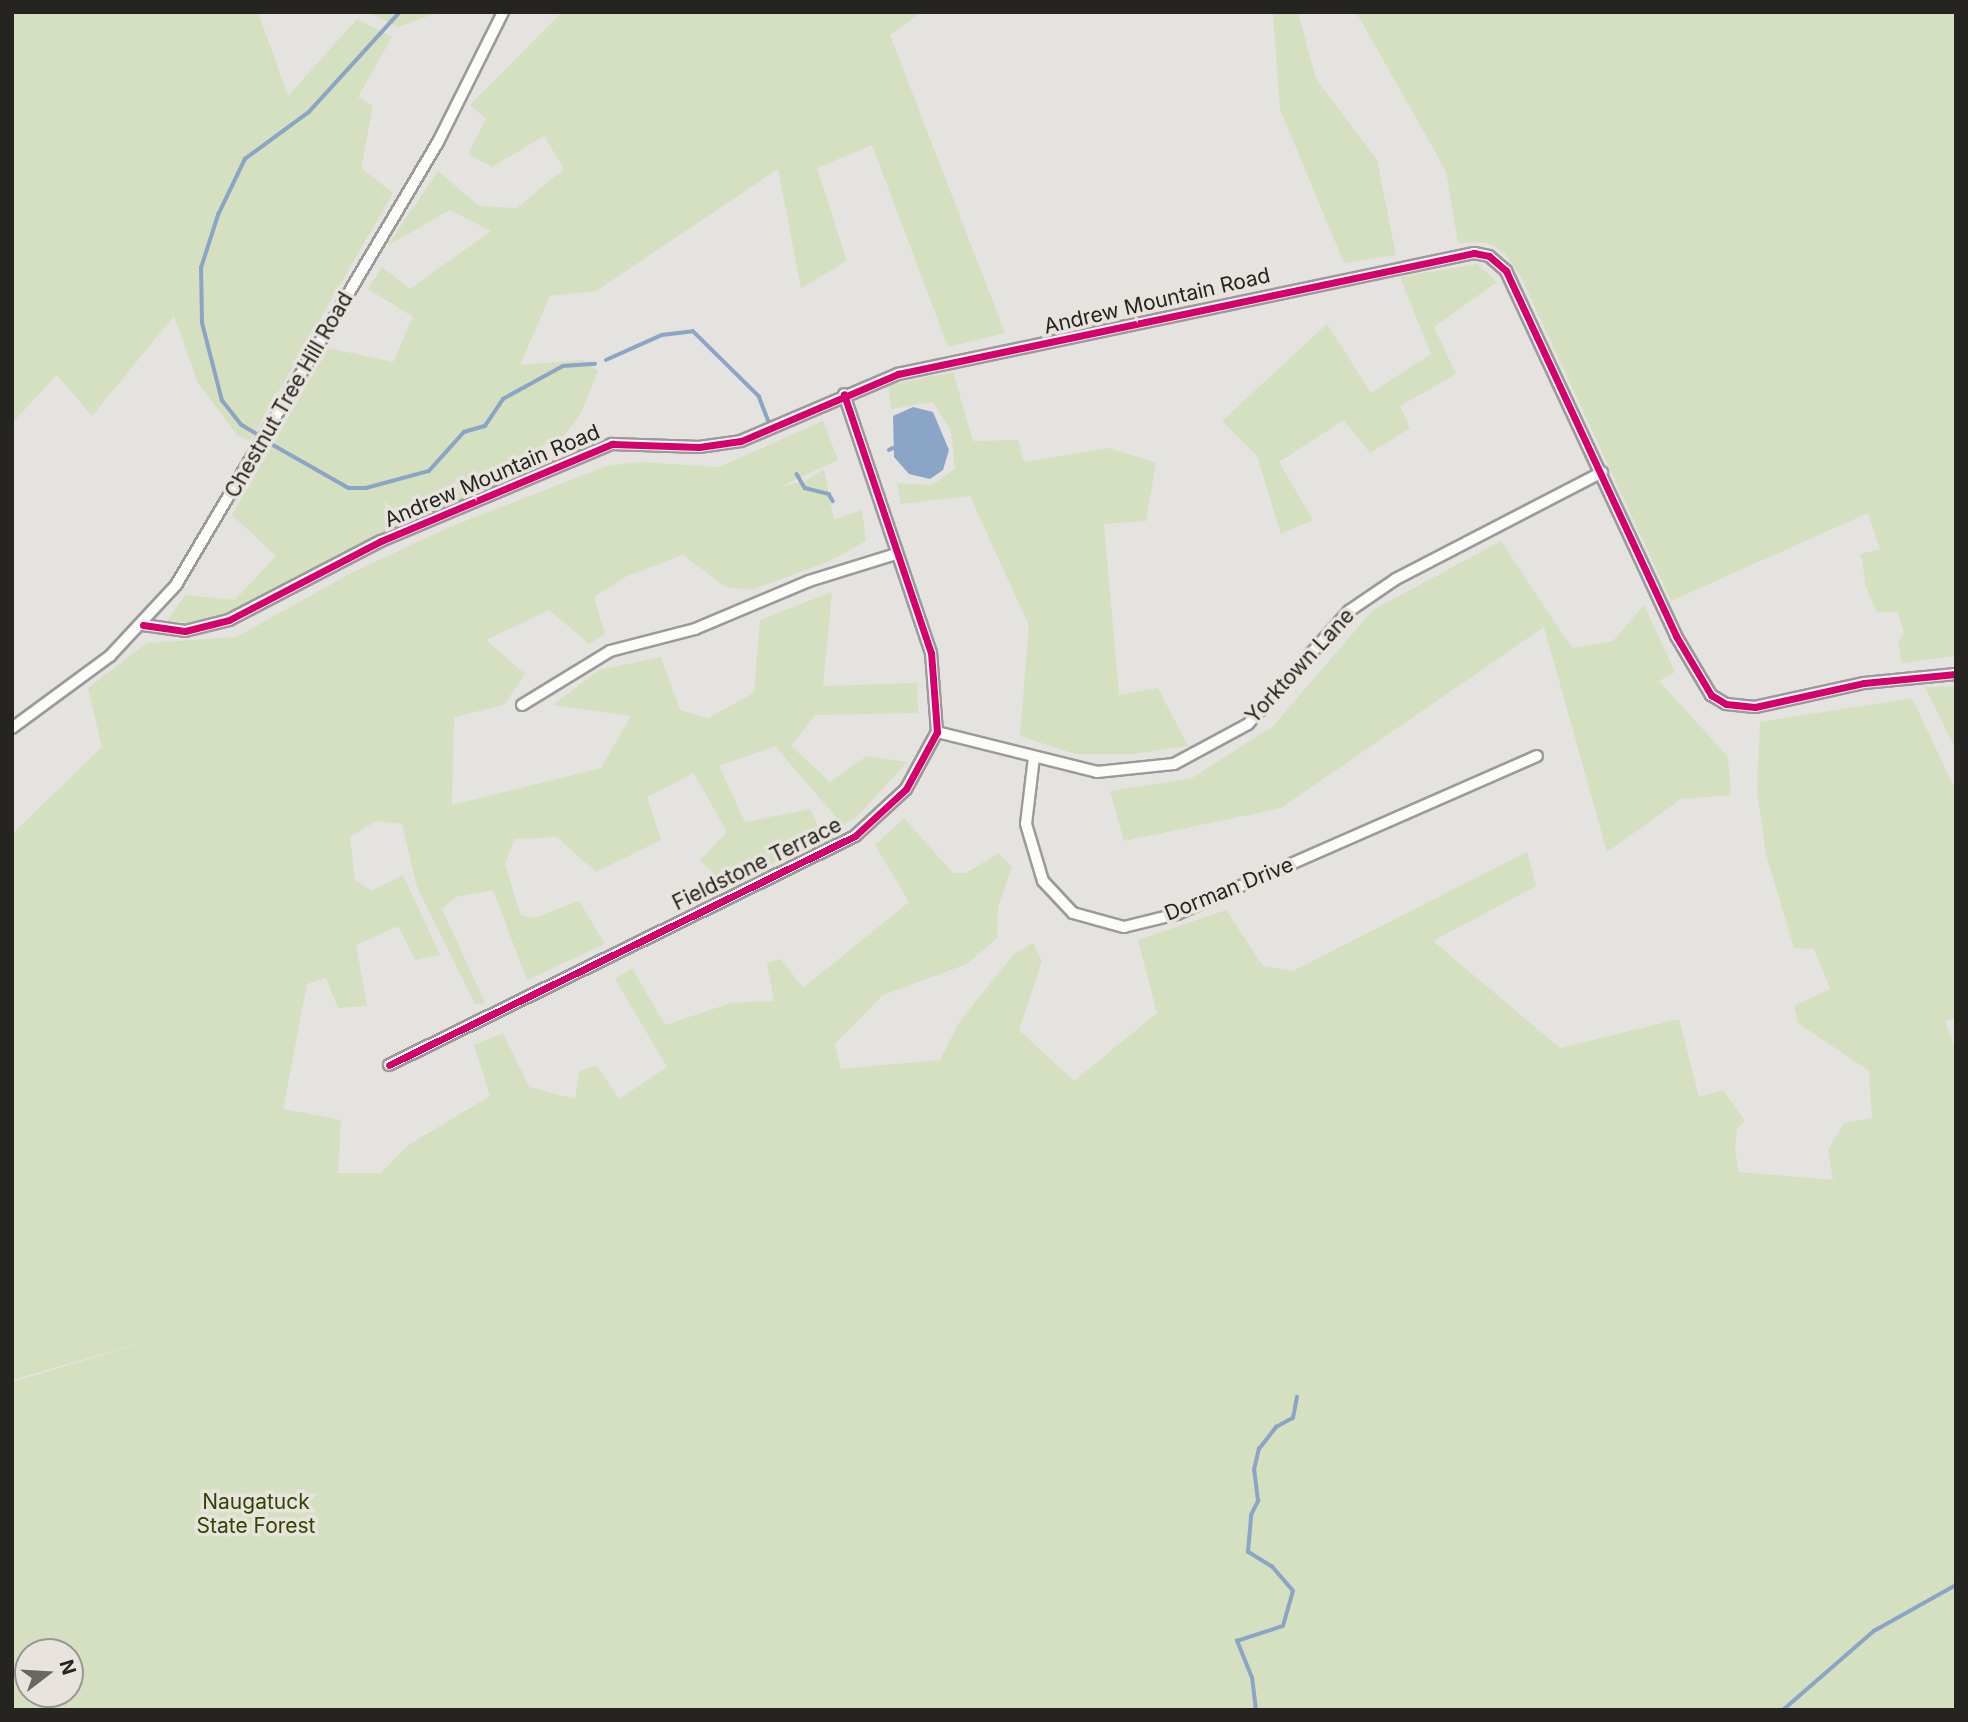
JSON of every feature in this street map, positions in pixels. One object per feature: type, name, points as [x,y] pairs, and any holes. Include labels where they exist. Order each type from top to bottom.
[{"type":"street","name":"Chestnut Tree Hill Road","points":[[12,728],[143,625],[188,566],[424,166],[503,12]]},
{"type":"street","name":"Andrew Mountain Road","points":[[143,625],[185,631],[229,620],[381,541],[517,488],[601,447],[629,442],[699,447],[741,441],[844,394],[910,371],[1301,286],[1481,254],[1506,271],[1602,472],[1681,647],[1703,686],[1718,700],[1755,707],[1864,683],[1956,674]]},
{"type":"street","points":[[844,394],[931,653],[937,732]]},
{"type":"street","name":"Yorktown Lane","points":[[937,732],[1097,772],[1174,764],[1248,724],[1349,611],[1396,579],[1602,472]]},
{"type":"street","points":[[522,705],[610,651],[695,629],[809,581],[896,554]]},
{"type":"street","name":"Fieldstone Terrace","points":[[389,1065],[855,836],[906,789],[937,732]]},
{"type":"street","name":"Dorman Drive","points":[[1034,757],[1026,824],[1043,881],[1073,913],[1124,927],[1177,914],[1537,755]]},
{"type":"green space","points":[[12,12],[258,12],[288,96],[357,19],[392,37],[358,97],[373,106],[361,168],[393,193],[250,441],[237,435],[198,383],[174,316],[92,416],[57,375],[12,423]]},
{"type":"green space","points":[[368,12],[439,12],[398,27]]},
{"type":"green space","points":[[562,12],[922,12],[890,35],[1005,333],[948,347],[872,145],[817,168],[847,261],[801,288],[778,169],[596,291],[550,296],[520,365],[583,360],[598,371],[580,415],[564,436],[523,454],[510,471],[510,484],[339,553],[273,592],[203,623],[167,621],[185,595],[235,600],[276,556],[232,515],[328,348],[393,362],[413,317],[368,289],[382,267],[410,289],[491,231],[450,210],[387,246],[438,171],[479,206],[517,208],[564,169],[544,136],[492,167],[468,154],[486,119],[470,105]]},
{"type":"green space","points":[[1273,12],[1298,12],[1316,79],[1377,160],[1396,255],[1344,263],[1280,109]]},
{"type":"green space","points":[[1356,12],[1956,12],[1956,656],[1902,663],[1898,644],[1904,633],[1898,612],[1877,612],[1866,587],[1861,554],[1880,549],[1868,513],[1671,601],[1523,281],[1505,253],[1486,242],[1458,243],[1446,171]]},
{"type":"green space","points":[[1477,264],[1497,282],[1434,327],[1456,374],[1400,406],[1410,428],[1370,453],[1344,420],[1279,462],[1313,520],[1281,534],[1257,456],[1222,421],[1327,324],[1371,393],[1431,354],[1400,277]]},
{"type":"green space","points":[[953,372],[973,441],[1018,440],[1024,462],[1109,448],[1156,463],[1146,521],[1104,524],[1119,695],[1158,688],[1188,746],[1134,754],[1075,754],[1020,736],[1029,626],[970,496],[901,504],[897,483],[932,485],[955,469],[951,431],[933,402],[891,409],[888,385]]},
{"type":"green space","name":"Naugatuck State Forest","points":[[823,421],[838,460],[780,487],[805,481],[824,469],[834,520],[862,510],[866,541],[830,561],[752,590],[726,587],[683,555],[627,576],[594,597],[605,634],[589,644],[549,610],[486,640],[525,674],[504,705],[454,717],[452,805],[601,768],[631,716],[553,705],[599,670],[661,657],[680,710],[708,718],[754,693],[760,620],[832,592],[823,686],[917,683],[918,713],[815,715],[791,746],[830,782],[867,756],[907,762],[856,818],[842,824],[775,746],[719,766],[745,822],[810,809],[823,837],[727,887],[700,860],[727,832],[694,773],[647,797],[661,840],[596,872],[557,837],[514,839],[505,865],[521,915],[534,918],[579,901],[605,944],[527,980],[493,890],[456,897],[442,909],[485,1003],[475,1004],[417,887],[402,824],[376,821],[350,837],[355,880],[371,891],[403,875],[440,955],[415,960],[398,926],[356,945],[367,1006],[338,1008],[326,978],[307,984],[283,1109],[341,1120],[338,1173],[381,1173],[407,1146],[490,1096],[474,1045],[503,1033],[529,1087],[575,1099],[579,1071],[597,1065],[619,1099],[667,1067],[615,979],[632,968],[665,1025],[731,1003],[774,1001],[767,963],[781,959],[803,988],[909,902],[875,845],[904,818],[953,873],[966,873],[999,853],[1012,867],[998,906],[997,938],[967,964],[883,995],[835,1044],[841,1069],[940,1060],[960,1021],[1013,955],[1033,943],[1042,961],[1019,1030],[1074,1081],[1157,1013],[1138,940],[1226,910],[1263,966],[1293,971],[1527,852],[1536,886],[1433,941],[1560,1048],[1679,1019],[1699,1097],[1723,1090],[1745,1121],[1737,1129],[1735,1150],[1739,1172],[1833,1180],[1828,1150],[1844,1123],[1872,1118],[1869,1071],[1798,1023],[1794,1006],[1830,989],[1814,949],[1794,948],[1766,854],[1757,791],[1760,722],[1912,698],[1956,791],[1956,1017],[1945,1021],[1956,1051],[1956,1710],[12,1710],[12,1382],[186,1330],[12,1380],[12,834],[102,747],[88,688],[147,643],[236,637],[353,572],[452,526],[607,466],[639,462],[719,467]]},
{"type":"green space","points":[[1501,541],[1572,648],[1613,641],[1644,605],[1675,672],[1659,681],[1728,757],[1731,795],[1681,799],[1607,852],[1544,627],[1281,808],[1124,841],[1110,791],[1192,778],[1273,726],[1373,610]]},
{"type":"green space","points":[[1956,686],[1956,750],[1925,687]]},
{"type":"water","points":[[913,407],[933,412],[949,450],[943,470],[930,479],[909,474],[894,457],[893,416]]},
{"type":"waterway","points":[[256,434],[241,425],[222,401],[202,323],[201,268],[218,215],[245,159],[309,112],[400,12]]},
{"type":"waterway","points":[[606,360],[662,335],[693,331],[759,396],[768,420]]},
{"type":"waterway","points":[[268,442],[349,488],[366,488],[429,471],[464,432],[485,426],[503,399],[563,366],[595,364]]},
{"type":"waterway","points":[[889,450],[893,448]]},
{"type":"waterway","points":[[797,474],[805,488],[829,494],[833,501]]},
{"type":"waterway","points":[[1256,1710],[1252,1678],[1237,1641],[1283,1626],[1293,1591],[1272,1567],[1248,1552],[1251,1515],[1258,1501],[1254,1470],[1259,1449],[1276,1427],[1293,1418],[1297,1397]]},
{"type":"waterway","points":[[1783,1710],[1874,1631],[1956,1585]]},
{"type":"cycle path","points":[[143,625],[185,631],[229,620],[381,541],[612,444],[699,447],[741,441],[898,374],[1474,253],[1489,256],[1506,271],[1676,636],[1711,695],[1726,704],[1755,707],[1864,683],[1956,674]]},
{"type":"cycle path","points":[[389,1065],[855,836],[906,789],[937,732],[931,653],[844,394]]}]
